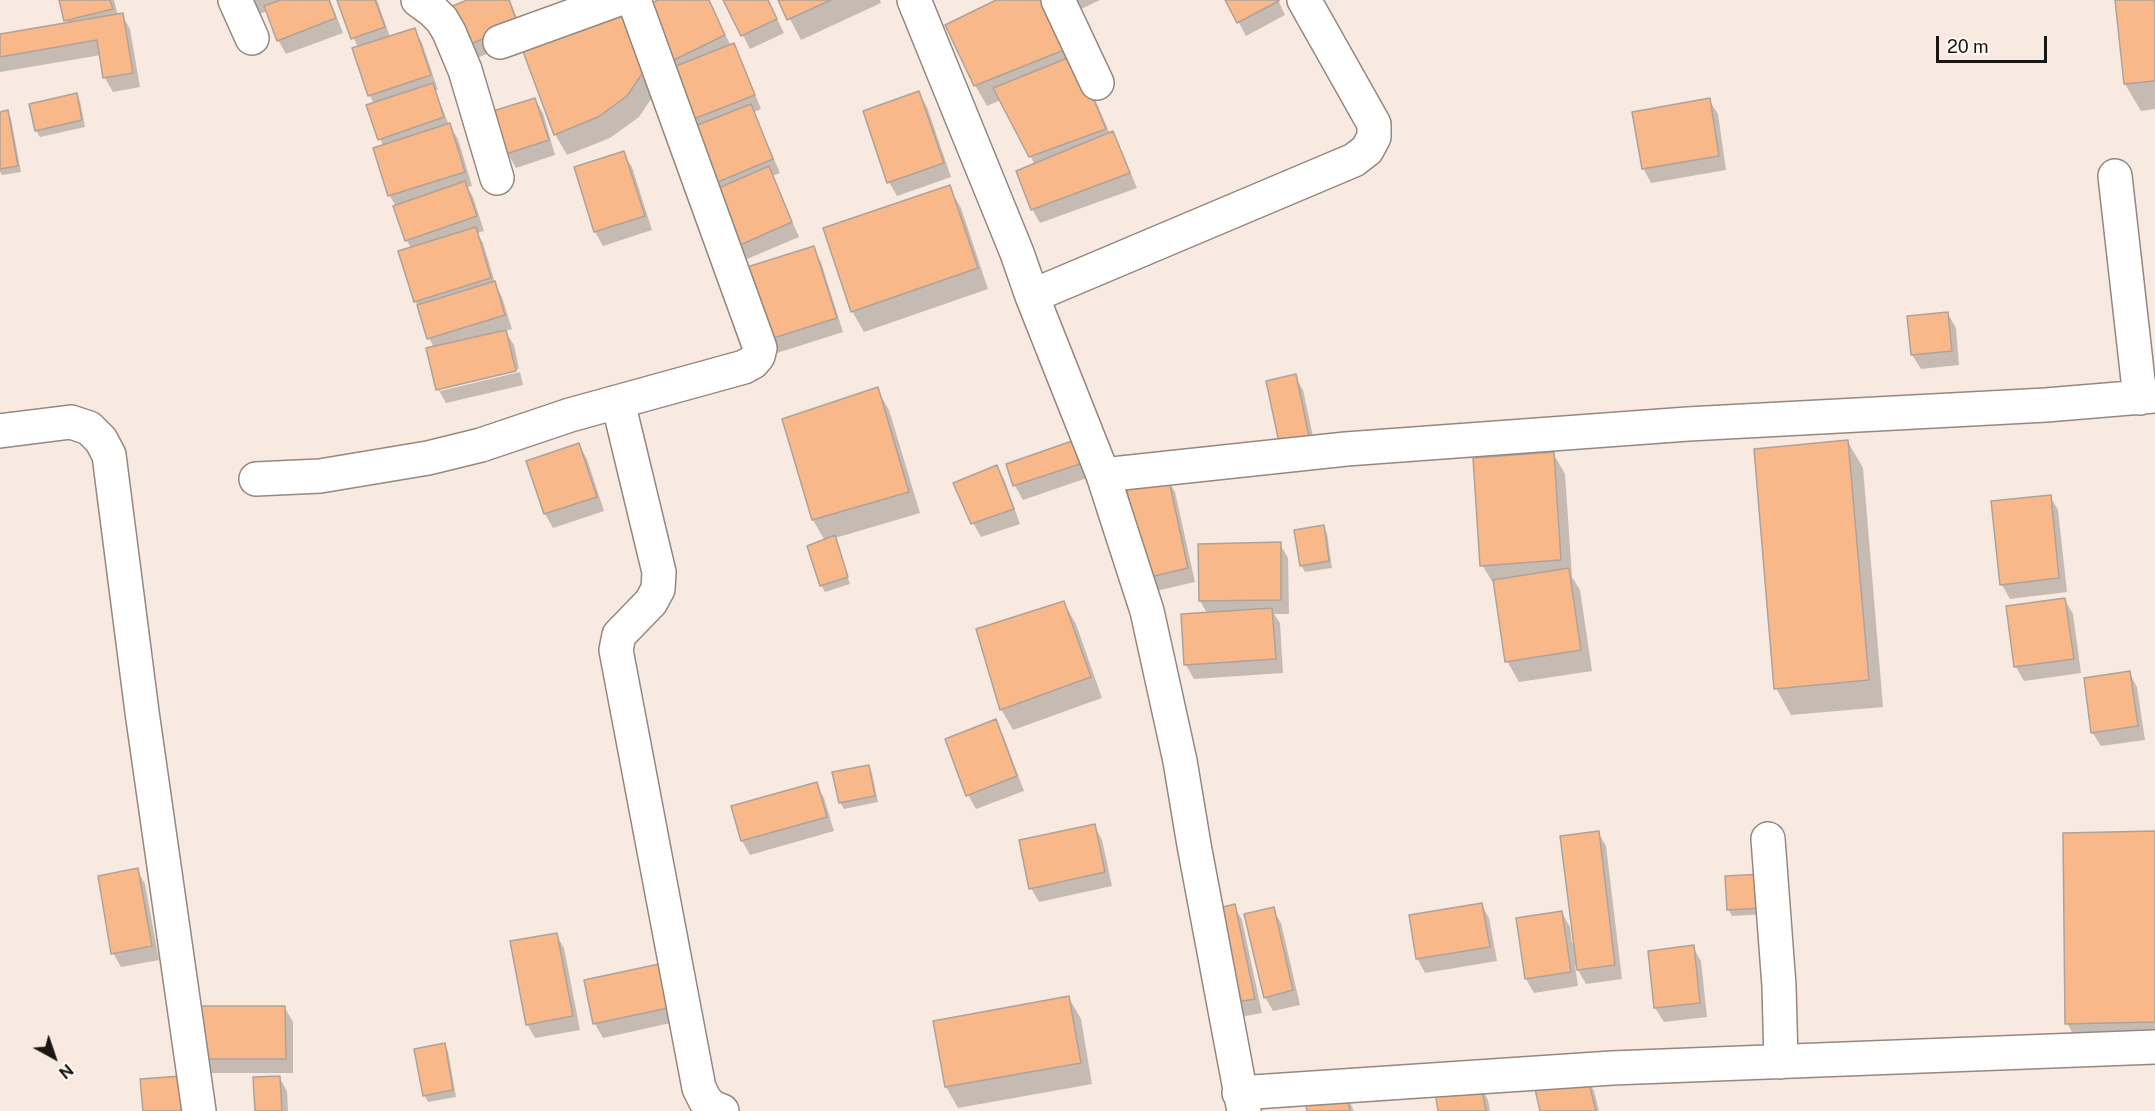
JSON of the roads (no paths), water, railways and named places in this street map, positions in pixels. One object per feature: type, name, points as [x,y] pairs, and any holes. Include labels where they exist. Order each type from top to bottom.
[{"type":"street","points":[[235,0],[252,38]]},
{"type":"street","points":[[418,0],[433,10],[449,32],[465,70],[497,178]]},
{"type":"street","points":[[500,42],[616,0]]},
{"type":"street","points":[[256,479],[320,476],[428,458],[481,445],[570,415],[744,367],[759,356],[759,348],[634,0]]},
{"type":"street","points":[[914,0],[1017,253],[1103,475],[1147,611],[1175,738],[1242,1102],[1612,1068],[2155,1047]]},
{"type":"street","points":[[1058,0],[1097,83]]},
{"type":"street","points":[[1032,296],[1354,160],[1367,150],[1374,138],[1374,124],[1304,0]]},
{"type":"street","points":[[1103,475],[1370,447],[1689,424],[2046,405],[2147,397],[2115,176]]},
{"type":"street","points":[[618,402],[659,572],[658,589],[651,602],[619,635],[616,650],[704,1108]]},
{"type":"street","points":[[0,431],[72,422],[89,428],[101,440],[109,455],[142,712],[199,1111]]},
{"type":"street","points":[[1768,839],[1779,986],[1781,1062]]}]
